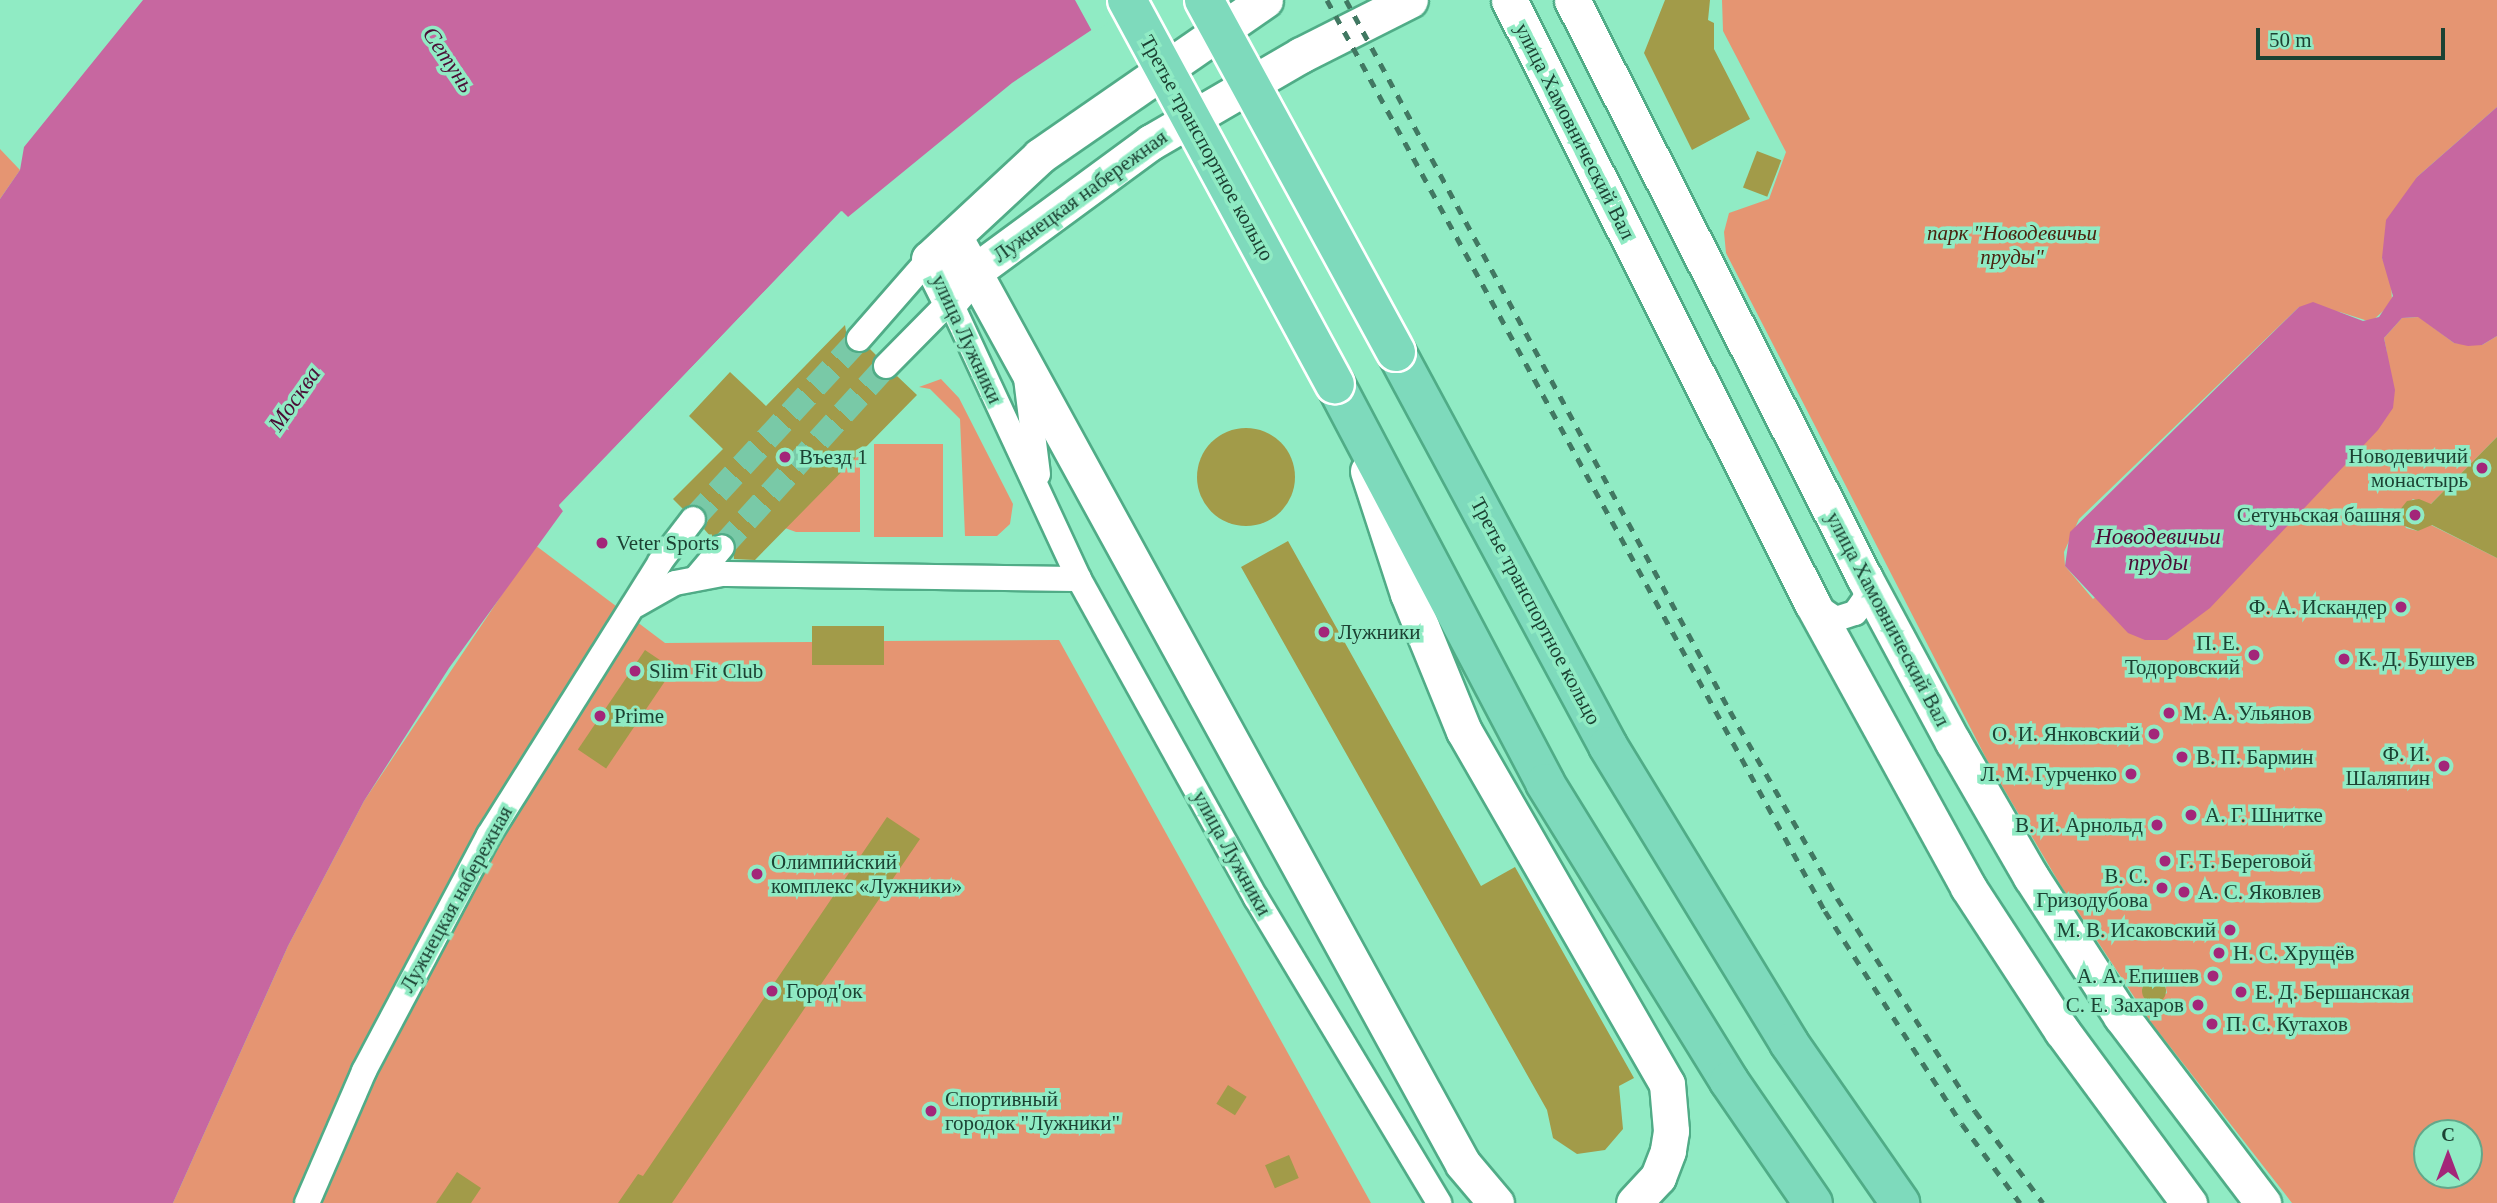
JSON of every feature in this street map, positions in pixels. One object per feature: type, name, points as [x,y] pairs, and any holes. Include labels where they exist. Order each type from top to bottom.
[{"type":"main road","name":"Третье транспортное кольцо","points":[[1127,0],[1346,405],[1545,783],[1729,1081],[1813,1203]]},
{"type":"main road","name":"Третье транспортное кольцо","points":[[1204,0],[1608,746],[1789,1043],[1900,1203]]},
{"type":"main road","points":[[1265,0],[1040,156],[941,247],[974,272],[1316,890],[1463,1164],[1496,1203]]},
{"type":"main road","name":"Лужнецкая набережная","points":[[950,301],[974,272],[1151,142],[1301,55],[1410,0]]},
{"type":"main road","name":"улица Хамовнический Вал","points":[[1509,0],[1812,603],[1968,887],[2062,1031],[2189,1203]]},
{"type":"main road","name":"улица Хамовнический Вал","points":[[1572,0],[1864,577],[2031,877],[2121,1016],[2263,1203]]},
{"type":"main road","name":"улица Лужники","points":[[941,247],[950,301]]},
{"type":"main road","points":[[1346,405],[1408,594],[1464,731],[1667,1084],[1671,1131],[1668,1151],[1658,1177],[1634,1203]]},
{"type":"street","points":[[859,339],[941,247]]},
{"type":"street","name":"Лужнецкая набережная","points":[[886,366],[950,301]]},
{"type":"street","name":"улица Лужники","points":[[950,301],[1079,579],[1256,898],[1438,1203]]},
{"type":"street","name":"улица Лужники","points":[[1025,367],[1040,496]]},
{"type":"street","name":"Лужнецкая набережная","points":[[307,1203],[365,1071],[471,868],[630,609],[693,519]]},
{"type":"street","points":[[696,578],[722,547]]},
{"type":"street","name":"Лужнецкая набережная","points":[[630,609],[675,583],[696,578],[768,571],[1079,579]]},
{"type":"street","points":[[1812,603],[1836,618],[1855,613],[1866,597],[1864,577]]},
{"type":"green space","name":"парк \"Новодевичьи пруды\"","points":[[1722,0],[2497,0],[2497,107],[2417,177],[2382,258],[2391,280],[2392,303],[2371,322],[2340,312],[2299,307],[2079,519],[2064,552],[2065,566],[2093,599],[2387,353],[2384,338],[2402,318],[2419,317],[2454,343],[2482,345],[2497,336],[2497,437],[2429,506],[2413,499],[2399,511],[2406,528],[2418,531],[2429,524],[2497,558],[2497,1203],[2292,1203],[2150,1021],[2061,886],[1988,762],[1726,253],[1724,232],[1729,213],[1769,199],[1786,152],[1723,31]],"holes":[[[2156,978],[2165,984],[2167,993],[2152,1003],[2144,998],[2142,988]]]},
{"type":"green space","points":[[0,149],[20,170],[0,199]]},
{"type":"green space","points":[[941,379],[959,398],[1013,504],[1010,524],[997,536],[965,536],[960,419],[930,389],[919,387]]},
{"type":"green space","points":[[874,444],[943,444],[943,537],[874,537]]},
{"type":"green space","points":[[860,446],[860,532],[796,532],[785,528]]},
{"type":"green space","name":"Олимпийский комплекс «Лужники»","points":[[535,545],[665,643],[812,642],[812,626],[884,626],[884,641],[1059,640],[1371,1203],[173,1203],[288,946],[364,801]]},
{"type":"water","points":[[143,0],[1114,0],[1098,10],[1105,21],[1012,83],[848,217],[842,211],[559,505],[563,511],[449,668],[364,801],[288,946],[173,1203],[0,1203],[0,199],[20,170],[24,147]]},
{"type":"water","name":"Новодевичьи пруды","points":[[2497,107],[2497,336],[2482,345],[2468,346],[2454,343],[2418,317],[2402,318],[2384,338],[2395,390],[2393,408],[2378,430],[2210,608],[2167,640],[2145,640],[2128,633],[2065,566],[2070,532],[2299,307],[2313,302],[2363,321],[2379,317],[2393,296],[2382,258],[2386,220],[2417,177]]},
{"type":"pier","points":[[1075,0],[1117,0],[1103,11],[1108,23],[1093,33]]},
{"type":"pier","points":[[841,211],[851,220],[841,216],[563,511],[559,506]]},
{"type":"building","points":[[1665,0],[1710,0],[1708,20],[1714,23],[1714,49],[1750,119],[1692,150],[1644,53]]},
{"type":"building","points":[[1757,151],[1781,160],[1767,197],[1743,187]]},
{"type":"building","name":"Въезд 1","points":[[845,325],[849,350],[857,354],[870,349],[876,355],[872,369],[876,377],[889,380],[897,376],[917,395],[755,560],[734,559],[732,536],[724,532],[711,537],[704,529],[708,520],[703,508],[694,504],[683,509],[673,499],[723,449],[689,416],[730,372],[766,406]]},
{"type":"building","points":[[1246,428],[1265,432],[1281,442],[1291,458],[1295,477],[1291,496],[1281,512],[1265,522],[1246,526],[1227,522],[1211,512],[1201,496],[1197,477],[1201,458],[1211,442],[1227,432]]},
{"type":"building","name":"Новодевичий монастырь","points":[[2497,437],[2497,558],[2432,525],[2418,531],[2402,525],[2399,511],[2407,501],[2419,499],[2431,504]]},
{"type":"building","points":[[1288,541],[1481,886],[1515,867],[1634,1078],[1619,1086],[1623,1129],[1605,1150],[1577,1154],[1553,1138],[1547,1110],[1241,567]]},
{"type":"building","points":[[812,626],[884,626],[884,665],[812,665]]},
{"type":"building","points":[[645,650],[673,669],[606,768],[578,749]]},
{"type":"building","points":[[887,817],[920,839],[672,1203],[618,1203],[638,1174],[643,1176]]},
{"type":"building","points":[[2154,979],[2163,982],[2166,991],[2163,1000],[2154,1003],[2145,1000],[2142,991],[2145,982]]},
{"type":"building","points":[[1228,1085],[1247,1097],[1235,1115],[1216,1104]]},
{"type":"building","points":[[1289,1155],[1299,1178],[1275,1188],[1265,1165]]},
{"type":"building","points":[[457,1172],[481,1188],[471,1203],[436,1203]]},
{"type":"tunnel","points":[[693,519],[859,339]]},
{"type":"tunnel","points":[[722,547],[886,366]]},
{"type":"railway","points":[[1327,0],[1825,911],[1962,1124],[2020,1203]]},
{"type":"railway","points":[[1346,0],[1730,711],[1837,898],[1975,1111],[2043,1203]]},
{"type":"place","name":"Въезд 1","points":[[785,457]]},
{"type":"place","name":"Новодевичий монастырь","points":[[2482,468]]},
{"type":"place","name":"Сетуньская башня","points":[[2415,515]]},
{"type":"place","name":"Veter Sports","points":[[602,543]]},
{"type":"place","name":"Ф. А. Искандер","points":[[2401,607]]},
{"type":"place","name":"Лужники","points":[[1324,632]]},
{"type":"place","name":"П. Е. Тодоровский","points":[[2254,655]]},
{"type":"place","name":"К. Д. Бушуев","points":[[2344,659]]},
{"type":"place","name":"Slim Fit Club","points":[[635,671]]},
{"type":"place","name":"М. А. Ульянов","points":[[2169,713]]},
{"type":"place","name":"Prime","points":[[600,716]]},
{"type":"place","name":"О. И. Янковский","points":[[2154,734]]},
{"type":"place","name":"В. П. Бармин","points":[[2182,757]]},
{"type":"place","name":"Ф. И. Шаляпин","points":[[2444,766]]},
{"type":"place","name":"Л. М. Гурченко","points":[[2131,774]]},
{"type":"place","name":"А. Г. Шнитке","points":[[2191,815]]},
{"type":"place","name":"В. И. Арнольд","points":[[2157,825]]},
{"type":"place","name":"Г. Т. Береговой","points":[[2165,861]]},
{"type":"place","name":"Олимпийский комплекс «Лужники»","points":[[757,874]]},
{"type":"place","name":"В. С. Гризодубова","points":[[2162,888]]},
{"type":"place","name":"А. С. Яковлев","points":[[2184,892]]},
{"type":"place","name":"М. В. Исаковский","points":[[2230,930]]},
{"type":"place","name":"Н. С. Хрущёв","points":[[2219,953]]},
{"type":"place","name":"А. А. Епишев","points":[[2213,976]]},
{"type":"place","name":"Город'ок","points":[[772,991]]},
{"type":"place","name":"Е. Д. Бершанская","points":[[2241,992]]},
{"type":"place","name":"С. Е. Захаров","points":[[2198,1005]]},
{"type":"place","name":"П. С. Кутахов","points":[[2212,1024]]},
{"type":"place","name":"Спортивный городок \"Лужники\"","points":[[931,1111]]},
{"type":"water label","name":"Сетунь","points":[[448,60]]},
{"type":"water label","name":"Москва","points":[[295,399]]}]
